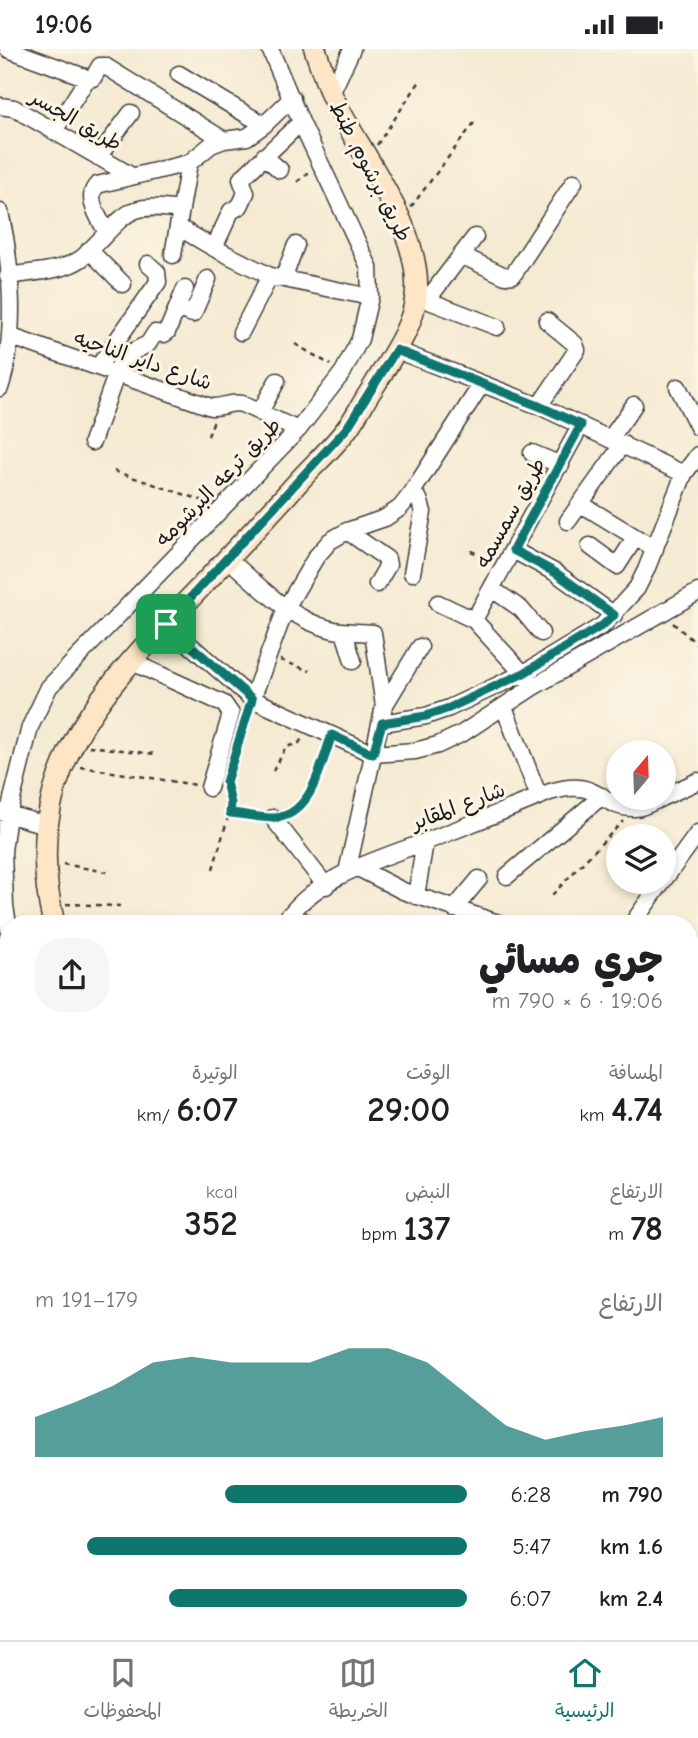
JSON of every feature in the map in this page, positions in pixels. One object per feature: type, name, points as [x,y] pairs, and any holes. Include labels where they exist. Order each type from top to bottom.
[{"type":"main road","name":"طريق برشوم, طنط","points":[[52,915],[46,861],[46,825],[64,764],[92,709],[130,661],[228,559],[347,428],[396,350],[422,297],[401,221],[331,94],[315,49]]},
{"type":"street","points":[[8,49],[87,79],[93,78],[99,67],[105,66],[224,140]]},
{"type":"street","name":"طريق ترعه البرشومه","points":[[6,915],[4,814],[30,727],[49,687],[298,430],[343,372],[360,339],[370,297],[369,267],[362,247],[301,122],[271,49]]},
{"type":"street","points":[[331,94],[352,49]]},
{"type":"street","points":[[179,75],[264,125]]},
{"type":"street","points":[[54,131],[87,79]]},
{"type":"street","points":[[107,233],[91,199],[92,191],[97,185],[189,163],[211,145],[247,137],[292,99]]},
{"type":"street","name":"طريق الجسر","points":[[0,106],[14,108],[130,175]]},
{"type":"street","points":[[99,157],[131,113]]},
{"type":"street","points":[[214,248],[231,211],[240,206],[246,193],[242,179],[301,122]]},
{"type":"street","points":[[264,156],[280,170]]},
{"type":"street","points":[[173,254],[189,163]]},
{"type":"street","points":[[461,255],[505,276],[513,275],[574,182]]},
{"type":"street","points":[[8,276],[65,267],[82,258],[130,211],[142,207],[179,218],[214,248],[277,277],[370,297]]},
{"type":"street","points":[[0,212],[12,337],[0,387]]},
{"type":"street","points":[[475,237],[422,297],[498,327]]},
{"type":"street","points":[[241,332],[296,245]]},
{"type":"street","points":[[89,250],[123,284]]},
{"type":"street","points":[[98,367],[158,282],[157,272],[148,264]]},
{"type":"street","points":[[177,309],[193,314],[208,279]]},
{"type":"street","points":[[92,442],[116,374],[125,357],[148,344],[155,333],[166,333],[184,289]]},
{"type":"street","points":[[539,406],[577,350],[575,344],[547,321]]},
{"type":"street","name":"شارع داير الناحيه","points":[[12,337],[211,407],[238,403],[298,430]]},
{"type":"street","points":[[396,350],[539,406],[684,474]]},
{"type":"street","points":[[260,412],[277,381]]},
{"type":"street","points":[[252,699],[286,608],[316,557],[330,541],[347,531],[385,518],[400,508],[481,385]]},
{"type":"street","points":[[678,387],[698,427]]},
{"type":"street","points":[[568,521],[617,442],[634,405]]},
{"type":"street","name":"طريق سمسمه","points":[[474,620],[581,425]]},
{"type":"street","points":[[531,453],[561,465]]},
{"type":"street","points":[[382,723],[437,712],[524,673],[603,625],[637,588],[684,474],[698,455]]},
{"type":"street","points":[[411,494],[419,499],[423,512],[412,573]]},
{"type":"street","points":[[581,504],[654,549]]},
{"type":"street","points":[[347,531],[387,559],[388,565],[377,584]]},
{"type":"street","points":[[590,547],[617,566],[635,538]]},
{"type":"street","points":[[513,550],[556,573],[614,615]]},
{"type":"street","points":[[228,559],[286,608],[317,625],[344,632],[372,632],[384,706],[353,870],[416,896],[473,915]]},
{"type":"street","points":[[492,589],[521,609],[541,633]]},
{"type":"street","points":[[166,624],[252,699],[373,754],[415,751],[438,745],[463,733],[533,687],[698,592]]},
{"type":"street","points":[[438,603],[474,620],[524,673],[533,687]]},
{"type":"street","points":[[344,632],[353,661]]},
{"type":"street","points":[[384,706],[420,647]]},
{"type":"street","points":[[130,661],[224,704],[230,710],[209,788]]},
{"type":"street","points":[[504,707],[539,797]]},
{"type":"street","points":[[676,791],[698,781]]},
{"type":"street","name":"شارع المقابر","points":[[292,915],[326,885],[353,870],[539,797],[574,786],[606,798]]},
{"type":"street","points":[[507,876],[602,796]]},
{"type":"street","points":[[4,814],[46,825]]},
{"type":"street","points":[[274,818],[326,885]]},
{"type":"street","points":[[676,863],[698,833]]},
{"type":"street","points":[[416,896],[425,842]]},
{"type":"street","points":[[454,909],[479,879]]},
{"type":"street","points":[[638,915],[654,894]]},
{"type":"path","points":[[368,159],[420,81]]},
{"type":"path","points":[[401,221],[477,119]]},
{"type":"path","points":[[295,344],[343,372]]},
{"type":"path","points":[[114,471],[224,507]]},
{"type":"path","points":[[471,551],[504,566]]},
{"type":"path","points":[[663,613],[698,645]]},
{"type":"path","points":[[268,656],[310,671]]},
{"type":"path","points":[[273,771],[286,747],[300,742],[309,725]]},
{"type":"path","points":[[230,813],[274,818],[293,812],[309,795],[332,735]]},
{"type":"path","points":[[72,744],[155,754]]},
{"type":"path","points":[[64,764],[228,791]]},
{"type":"path","points":[[213,869],[230,813],[226,782]]},
{"type":"path","points":[[552,895],[633,810]]},
{"type":"path","points":[[46,861],[112,873]]},
{"type":"path","points":[[49,903],[120,907]]},
{"type":"route","points":[[396,350],[581,425],[513,550],[556,573],[614,615],[603,625],[524,673],[480,694],[426,716],[382,723],[373,754],[332,735],[309,795],[293,812],[274,818],[230,813],[231,803],[226,782],[252,699],[166,624],[347,428],[396,350]]}]
